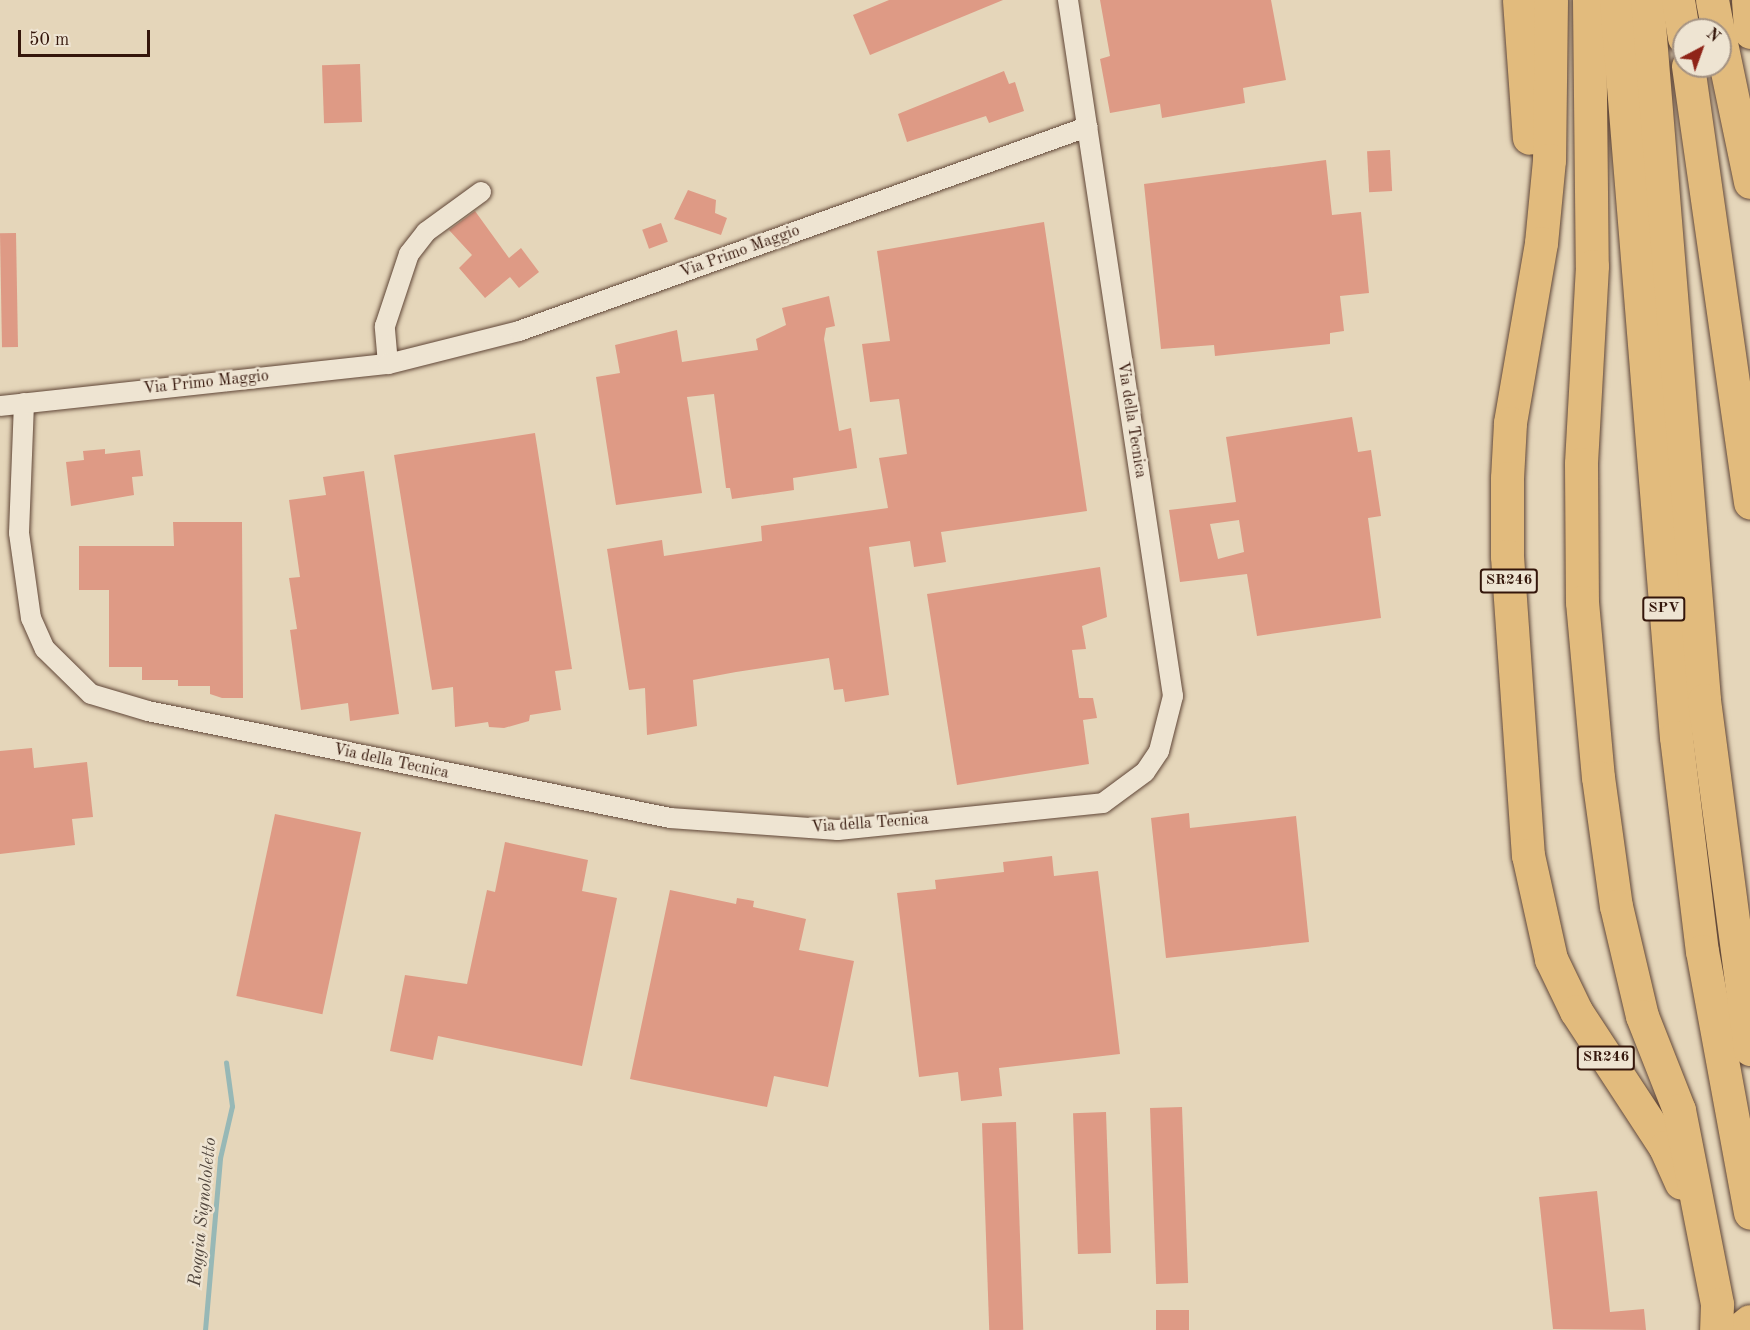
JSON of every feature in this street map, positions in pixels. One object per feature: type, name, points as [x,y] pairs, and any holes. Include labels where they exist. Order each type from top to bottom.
[{"type":"highway","points":[[1519,0],[1528,110],[1528,307]]},
{"type":"highway","name":"SR246","points":[[1551,0],[1549,160],[1510,423],[1507,556],[1523,802],[1536,908],[1576,1011],[1665,1147],[1736,1327]]},
{"type":"highway","points":[[1589,0],[1592,266],[1581,464],[1582,591],[1598,777],[1616,906],[1642,1016],[1679,1110],[1706,1252]]},
{"type":"highway","name":"SPV","points":[[1616,0],[1677,748],[1702,951],[1750,1213]]},
{"type":"highway","name":"SPV","points":[[1647,0],[1704,700],[1750,1049]]},
{"type":"highway","points":[[1678,0],[1681,18]]},
{"type":"highway","points":[[1712,0],[1716,18]]},
{"type":"highway","points":[[1748,0],[1750,32]]},
{"type":"highway","points":[[1690,78],[1750,503]]},
{"type":"highway","points":[[1728,78],[1750,183]]},
{"type":"street","name":"Via della Tecnica","points":[[24,403],[19,533],[31,618],[45,649],[91,694],[148,711],[670,818],[838,830],[1103,803],[1145,772],[1159,751],[1173,696],[1068,0]]},
{"type":"street","name":"Via Primo Maggio","points":[[0,406],[388,364],[519,332],[1087,128]]},
{"type":"street","points":[[388,364],[385,326],[410,254],[426,232],[481,192]]},
{"type":"building","points":[[889,0],[1003,0],[870,55],[853,15]]},
{"type":"building","points":[[1100,0],[1271,0],[1286,80],[1243,88],[1245,103],[1162,118],[1160,104],[1110,113],[1100,59],[1110,56]]},
{"type":"building","points":[[360,64],[362,122],[324,123],[322,65]]},
{"type":"building","points":[[1004,71],[1009,84],[1015,82],[1024,111],[989,123],[986,116],[907,142],[898,114]]},
{"type":"building","points":[[1390,150],[1392,191],[1369,192],[1367,151]]},
{"type":"building","points":[[1326,160],[1332,215],[1361,212],[1369,293],[1340,296],[1344,331],[1330,333],[1330,344],[1215,356],[1214,345],[1161,349],[1144,184]]},
{"type":"building","points":[[688,190],[716,200],[715,213],[727,218],[721,235],[674,219]]},
{"type":"building","points":[[475,211],[509,258],[521,248],[539,272],[519,288],[510,277],[485,298],[459,268],[472,255],[449,230]]},
{"type":"building","points":[[1044,222],[1087,511],[941,532],[946,562],[914,567],[910,541],[869,547],[889,695],[845,702],[843,689],[834,690],[829,658],[736,672],[693,680],[697,726],[647,735],[645,688],[629,690],[607,549],[662,540],[664,556],[762,541],[761,526],[888,508],[879,458],[907,454],[899,399],[870,402],[862,344],[890,341],[877,251]]},
{"type":"building","points":[[661,223],[668,242],[649,249],[642,230]]},
{"type":"building","points":[[0,233],[16,233],[18,347],[2,347]]},
{"type":"building","points":[[829,296],[835,326],[826,328],[824,339],[839,431],[851,428],[857,468],[793,478],[794,490],[732,499],[730,488],[726,488],[714,394],[687,397],[702,493],[616,505],[596,377],[620,373],[615,345],[677,330],[682,362],[758,350],[756,339],[786,325],[782,308]]},
{"type":"building","points":[[1352,417],[1358,452],[1371,450],[1381,516],[1368,518],[1381,618],[1257,636],[1247,574],[1180,582],[1169,510],[1236,502],[1226,437]],"holes":[[[1239,520],[1244,552],[1218,559],[1210,524]]]},
{"type":"building","points":[[535,433],[572,669],[555,671],[561,710],[530,715],[529,721],[504,728],[489,727],[488,722],[455,727],[453,687],[432,690],[394,455]]},
{"type":"building","points":[[105,449],[105,454],[140,450],[143,476],[132,477],[134,495],[71,506],[66,462],[84,460],[83,451]]},
{"type":"building","points":[[364,471],[399,714],[350,721],[348,703],[301,710],[290,630],[297,629],[289,578],[300,577],[289,500],[326,495],[323,477]]},
{"type":"building","points":[[173,522],[242,522],[243,698],[222,698],[210,694],[210,686],[178,686],[178,680],[142,680],[142,667],[109,667],[109,590],[79,590],[79,546],[174,546]]},
{"type":"building","points":[[1100,567],[1107,617],[1082,626],[1086,649],[1072,650],[1079,698],[1093,698],[1097,718],[1083,720],[1089,764],[957,785],[927,594]]},
{"type":"building","points":[[32,748],[34,768],[87,762],[93,817],[72,819],[75,845],[0,854],[0,751]]},
{"type":"building","points":[[1189,813],[1190,828],[1296,816],[1309,942],[1166,958],[1151,818]]},
{"type":"building","points":[[275,814],[361,832],[322,1014],[236,996]]},
{"type":"building","points":[[505,842],[588,860],[582,891],[617,898],[582,1066],[438,1036],[433,1060],[390,1051],[405,975],[467,984],[487,890],[495,892]]},
{"type":"building","points":[[1052,856],[1054,876],[1098,871],[1120,1054],[999,1068],[1002,1096],[961,1101],[958,1072],[919,1077],[897,893],[936,889],[935,880],[1004,872],[1003,862]]},
{"type":"building","points":[[670,890],[736,904],[737,898],[754,901],[753,907],[806,919],[799,950],[854,961],[828,1087],[774,1076],[767,1107],[630,1079]]},
{"type":"building","points":[[1182,1107],[1188,1283],[1156,1284],[1150,1108]]},
{"type":"building","points":[[1106,1112],[1111,1253],[1078,1254],[1073,1113]]},
{"type":"building","points":[[1016,1122],[1023,1330],[989,1330],[982,1123]]},
{"type":"building","points":[[1597,1191],[1610,1312],[1644,1309],[1646,1330],[1553,1329],[1539,1197]]},
{"type":"building","points":[[1156,1310],[1189,1310],[1189,1330],[1156,1330]]},
{"type":"waterway","name":"Roggia Signololetto","points":[[205,1330],[220,1158],[232,1106],[226,1062]]}]
